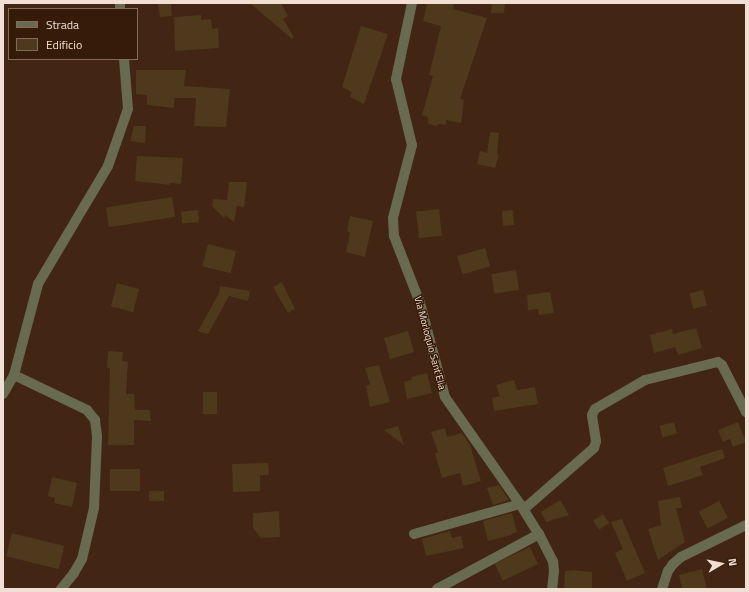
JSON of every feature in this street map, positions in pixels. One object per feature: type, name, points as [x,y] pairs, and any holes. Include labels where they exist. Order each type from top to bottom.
[{"type":"street","name":"Via Morloquio Sant'Elia","points":[[412,3],[396,79],[412,145],[393,218],[394,236],[420,302],[445,397],[522,507],[539,534],[553,561],[554,570],[552,589]]},
{"type":"street","points":[[3,394],[14,374],[38,284],[108,166],[128,109],[124,60]]},
{"type":"street","points":[[414,534],[522,507],[594,448],[596,441],[592,415],[595,409],[645,380],[718,362],[722,365],[746,412]]},
{"type":"street","points":[[14,374],[87,410],[95,420],[97,437],[94,508],[82,559],[62,589]]},
{"type":"street","points":[[662,589],[670,568],[681,556],[746,525]]},
{"type":"street","points":[[437,589],[539,534]]},
{"type":"building","points":[[158,3],[171,3],[172,16],[160,17]]},
{"type":"building","points":[[250,3],[281,3],[288,16],[283,19],[294,37],[292,39]]},
{"type":"building","points":[[427,3],[454,3],[453,9],[487,18],[460,99],[464,100],[461,123],[446,120],[446,125],[438,124],[437,126],[428,124],[428,117],[422,115],[433,76],[429,75],[441,26],[423,21]]},
{"type":"building","points":[[492,3],[505,3],[504,13],[491,13]]},
{"type":"building","points":[[201,15],[201,20],[211,19],[212,29],[218,28],[219,48],[175,51],[174,17]]},
{"type":"building","points":[[361,26],[388,34],[364,104],[350,97],[352,92],[342,87]]},
{"type":"building","points":[[136,70],[186,70],[184,86],[230,89],[226,127],[194,126],[196,98],[174,98],[174,108],[147,105],[147,95],[136,94]]},
{"type":"building","points":[[134,126],[146,126],[145,143],[130,141]]},
{"type":"building","points":[[490,132],[499,133],[497,155],[499,155],[495,168],[477,164],[480,151],[487,153]]},
{"type":"building","points":[[137,156],[183,158],[181,184],[170,183],[170,185],[135,181]]},
{"type":"building","points":[[229,182],[247,182],[244,207],[237,206],[234,222],[225,215],[224,218],[212,206],[213,199],[227,200]]},
{"type":"building","points":[[172,197],[175,217],[109,227],[106,207]]},
{"type":"building","points":[[439,209],[442,236],[419,238],[416,211]]},
{"type":"building","points":[[198,210],[199,222],[182,223],[181,211]]},
{"type":"building","points":[[513,210],[514,225],[503,226],[502,211]]},
{"type":"building","points":[[350,216],[373,221],[365,257],[346,252],[350,233],[347,231]]},
{"type":"building","points":[[208,244],[236,251],[231,273],[202,266]]},
{"type":"building","points":[[485,248],[490,266],[462,274],[457,256]]},
{"type":"building","points":[[516,270],[519,290],[494,294],[491,274]]},
{"type":"building","points":[[282,282],[295,309],[288,313],[273,287]]},
{"type":"building","points":[[117,283],[139,289],[133,312],[111,306]]},
{"type":"building","points":[[220,286],[250,291],[248,301],[229,296],[208,334],[198,331],[219,293]]},
{"type":"building","points":[[703,290],[707,306],[693,309],[689,293]]},
{"type":"building","points":[[550,292],[554,313],[539,315],[538,309],[528,310],[527,295]]},
{"type":"building","points":[[696,328],[702,348],[678,355],[675,347],[654,353],[650,335],[672,329],[673,334]]},
{"type":"building","points":[[408,331],[414,352],[390,359],[384,338]]},
{"type":"building","points":[[108,351],[123,352],[122,361],[128,362],[126,394],[134,394],[135,410],[150,410],[151,421],[134,420],[134,445],[108,445],[110,368],[107,368]]},
{"type":"building","points":[[379,365],[390,402],[370,407],[366,386],[370,384],[365,368]]},
{"type":"building","points":[[427,373],[432,393],[407,399],[404,382],[412,380],[411,377]]},
{"type":"building","points":[[514,380],[517,390],[535,387],[538,404],[494,411],[492,398],[500,396],[496,385]]},
{"type":"building","points":[[203,392],[217,392],[217,414],[203,414]]},
{"type":"building","points":[[674,422],[677,434],[662,437],[659,426]]},
{"type":"building","points":[[738,422],[746,442],[733,447],[730,439],[723,442],[718,430]]},
{"type":"building","points":[[398,426],[404,445],[384,430]]},
{"type":"building","points":[[445,428],[447,437],[462,433],[470,445],[481,481],[463,486],[460,473],[442,478],[435,453],[438,452],[431,432]]},
{"type":"building","points":[[722,449],[725,458],[700,467],[703,475],[668,486],[663,468]]},
{"type":"building","points":[[268,463],[269,475],[260,475],[260,491],[233,492],[232,464]]},
{"type":"building","points":[[110,469],[140,469],[140,491],[110,491]]},
{"type":"building","points":[[52,477],[77,483],[72,507],[54,503],[55,498],[48,496]]},
{"type":"building","points":[[499,485],[509,500],[493,505],[487,488]]},
{"type":"building","points":[[149,491],[164,491],[164,501],[149,501]]},
{"type":"building","points":[[680,497],[682,508],[676,508],[685,542],[658,560],[648,529],[661,525],[658,501]]},
{"type":"building","points":[[560,500],[569,515],[546,522],[541,512]]},
{"type":"building","points":[[719,501],[728,518],[708,529],[699,512]]},
{"type":"building","points":[[279,511],[280,537],[261,538],[253,528],[253,513]]},
{"type":"building","points":[[512,513],[517,532],[488,541],[483,521]]},
{"type":"building","points":[[603,514],[609,523],[599,530],[593,521]]},
{"type":"building","points":[[622,519],[645,573],[627,581],[615,553],[623,549],[611,522]]},
{"type":"building","points":[[450,531],[452,538],[461,536],[464,548],[426,556],[422,539]]},
{"type":"building","points":[[12,533],[64,546],[59,569],[6,556]]},
{"type":"building","points":[[530,547],[538,564],[503,581],[495,563]]},
{"type":"building","points":[[702,569],[707,589],[682,589],[679,575]]},
{"type":"building","points":[[573,570],[592,572],[592,589],[564,589],[565,571]]}]
